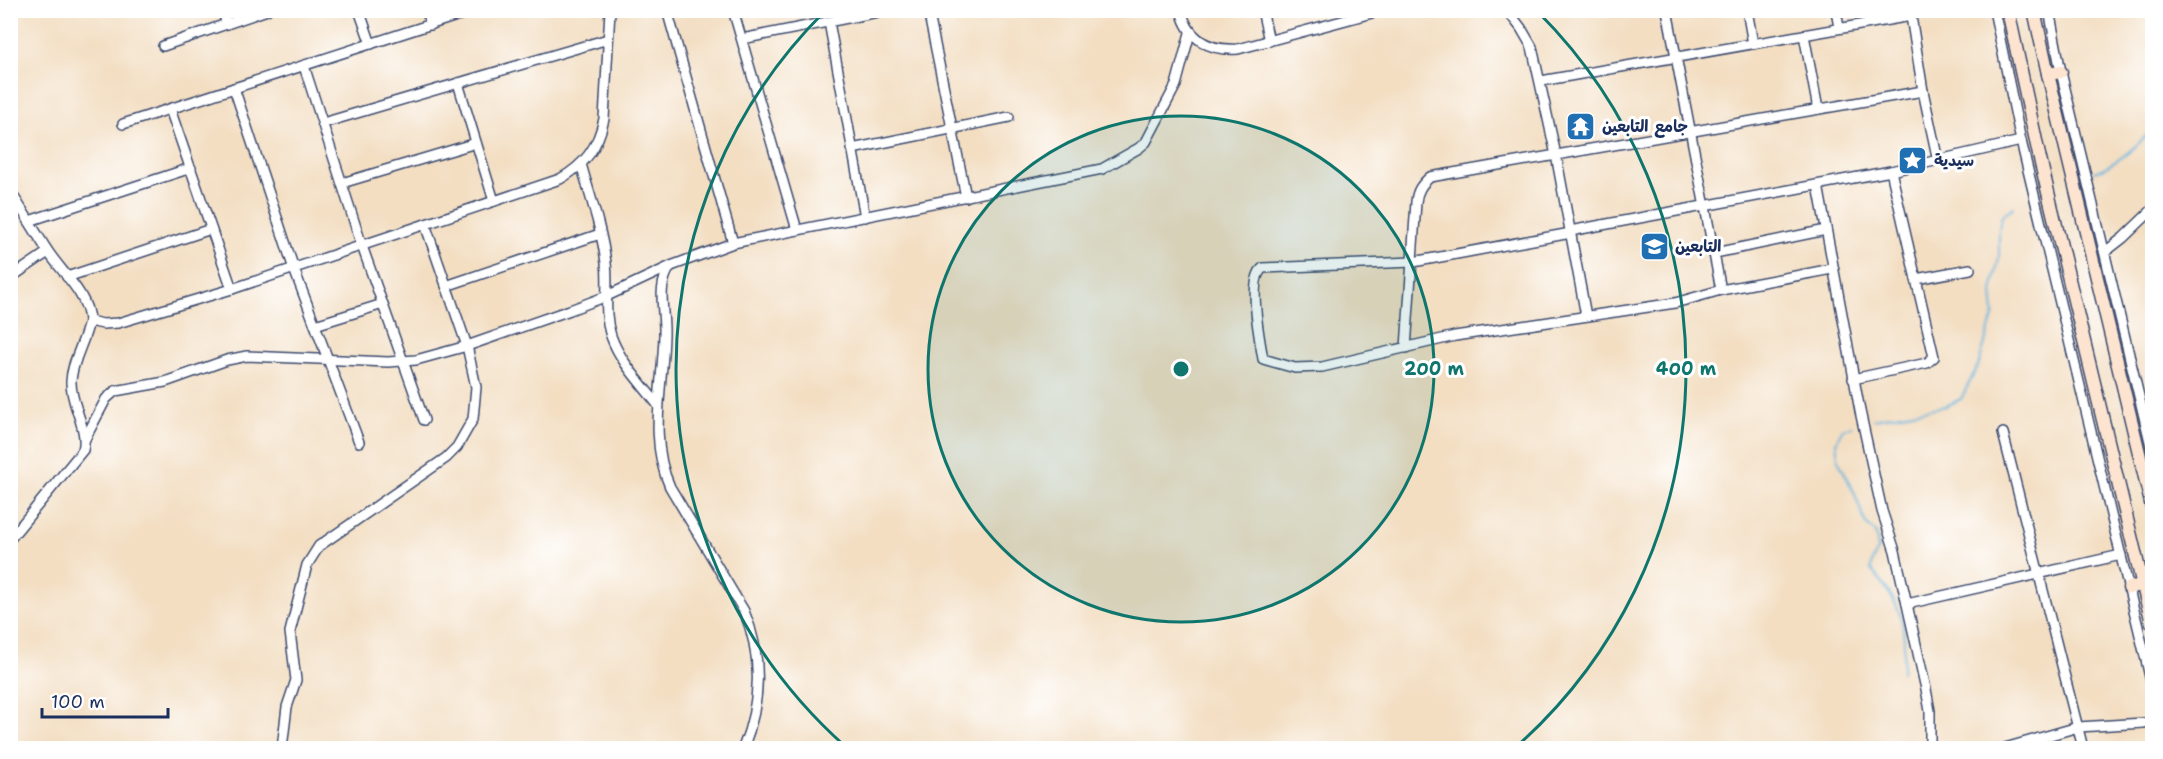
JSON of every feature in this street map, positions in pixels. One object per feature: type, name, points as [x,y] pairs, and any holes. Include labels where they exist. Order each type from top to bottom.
[{"type":"main road","points":[[2008,10],[2036,145],[2148,583],[2152,623]]},
{"type":"main road","points":[[2034,10],[2048,74],[2147,459],[2152,507]]},
{"type":"main road","points":[[2048,74],[2061,72]]},
{"type":"main road","points":[[2129,588],[2148,583]]},
{"type":"street","points":[[222,10],[227,24]]},
{"type":"street","points":[[163,46],[267,10]]},
{"type":"street","points":[[359,10],[371,44]]},
{"type":"street","points":[[426,10],[431,25]]},
{"type":"street","points":[[123,124],[475,10]]},
{"type":"street","points":[[89,321],[103,324],[118,323],[232,289],[560,179],[581,164],[597,144],[604,119],[610,10]]},
{"type":"street","points":[[667,10],[733,243]]},
{"type":"street","points":[[733,10],[798,230]]},
{"type":"street","points":[[742,39],[888,10]]},
{"type":"street","points":[[928,10],[966,196]]},
{"type":"street","points":[[1181,10],[1190,33],[1208,46],[1223,50],[1238,49],[1383,10]]},
{"type":"street","points":[[1262,10],[1269,41]]},
{"type":"street","points":[[1507,10],[1533,47],[1586,316]]},
{"type":"street","points":[[1667,10],[1721,290]]},
{"type":"street","points":[[1747,10],[1753,44]]},
{"type":"street","points":[[1836,10],[1839,28]]},
{"type":"street","points":[[1994,10],[2021,141],[2152,685]]},
{"type":"street","points":[[2049,10],[2061,72],[2152,450]]},
{"type":"street","points":[[1541,81],[1804,35],[1910,13],[1923,91],[1938,160]]},
{"type":"street","points":[[829,22],[864,217]]},
{"type":"street","points":[[10,539],[81,455],[85,439],[106,399],[115,391],[165,382],[237,357],[404,362],[467,346],[607,296],[671,266],[733,243],[1093,172],[1110,166],[1139,148],[1151,134],[1182,69],[1190,33]]},
{"type":"street","points":[[1804,35],[1818,109]]},
{"type":"street","points":[[323,123],[608,39]]},
{"type":"street","points":[[304,66],[362,246],[424,420]]},
{"type":"street","points":[[458,83],[494,201]]},
{"type":"street","points":[[234,88],[294,269],[359,442]]},
{"type":"street","points":[[1406,348],[1417,192],[1422,183],[1430,177],[1923,91]]},
{"type":"street","points":[[170,109],[232,289]]},
{"type":"street","points":[[852,149],[1009,117]]},
{"type":"street","points":[[1832,269],[1721,290],[1675,303],[1455,336],[1313,368],[1295,368],[1263,359],[1255,315],[1257,275],[1263,268],[1413,262],[1891,171],[2021,141]]},
{"type":"street","points":[[342,183],[476,143]]},
{"type":"street","points":[[581,164],[606,264],[608,323],[617,350],[658,405]]},
{"type":"street","points":[[29,222],[190,168]]},
{"type":"street","points":[[1853,379],[1927,363],[1934,357],[1891,171]]},
{"type":"street","points":[[1818,185],[1853,379],[1877,491],[1895,551],[1930,711],[1930,748]]},
{"type":"street","points":[[10,191],[48,252],[83,300],[88,314],[89,321],[71,379],[74,404],[85,439]]},
{"type":"street","points":[[2105,252],[2152,210]]},
{"type":"street","points":[[282,748],[287,707],[296,680],[290,632],[307,565],[319,546],[446,458],[457,447],[473,419],[476,387],[467,346],[425,224]]},
{"type":"street","points":[[67,277],[211,229]]},
{"type":"street","points":[[1714,253],[1826,230]]},
{"type":"street","points":[[446,286],[600,234]]},
{"type":"street","points":[[10,278],[48,252]]},
{"type":"street","points":[[671,266],[665,274],[662,286],[665,328],[658,405],[660,452],[665,476],[744,611],[754,640],[758,671],[756,702],[754,718],[743,748]]},
{"type":"street","points":[[1916,279],[1970,269]]},
{"type":"street","points":[[315,325],[383,304]]},
{"type":"street","points":[[2003,433],[2083,748]]},
{"type":"street","points":[[1907,604],[2121,555]]},
{"type":"street","points":[[2005,748],[2078,728],[2144,723]]},
{"type":"waterway","points":[[2094,172],[2125,155],[2152,130]]},
{"type":"waterway","points":[[1873,419],[1946,406],[1961,399],[1978,366],[1994,313],[1992,292],[1999,258],[1999,229],[2002,215],[2014,207]]},
{"type":"waterway","points":[[1852,426],[1842,430],[1836,442],[1838,460],[1854,492],[1866,524],[1875,532],[1878,550],[1871,570],[1890,594],[1901,617],[1904,642],[1902,672]]},
{"type":"place","name":"جامع التابعين","points":[[1581,126]]},
{"type":"place","name":"سيدية","points":[[1913,160]]},
{"type":"place","name":"التابعين","points":[[1654,246]]}]
